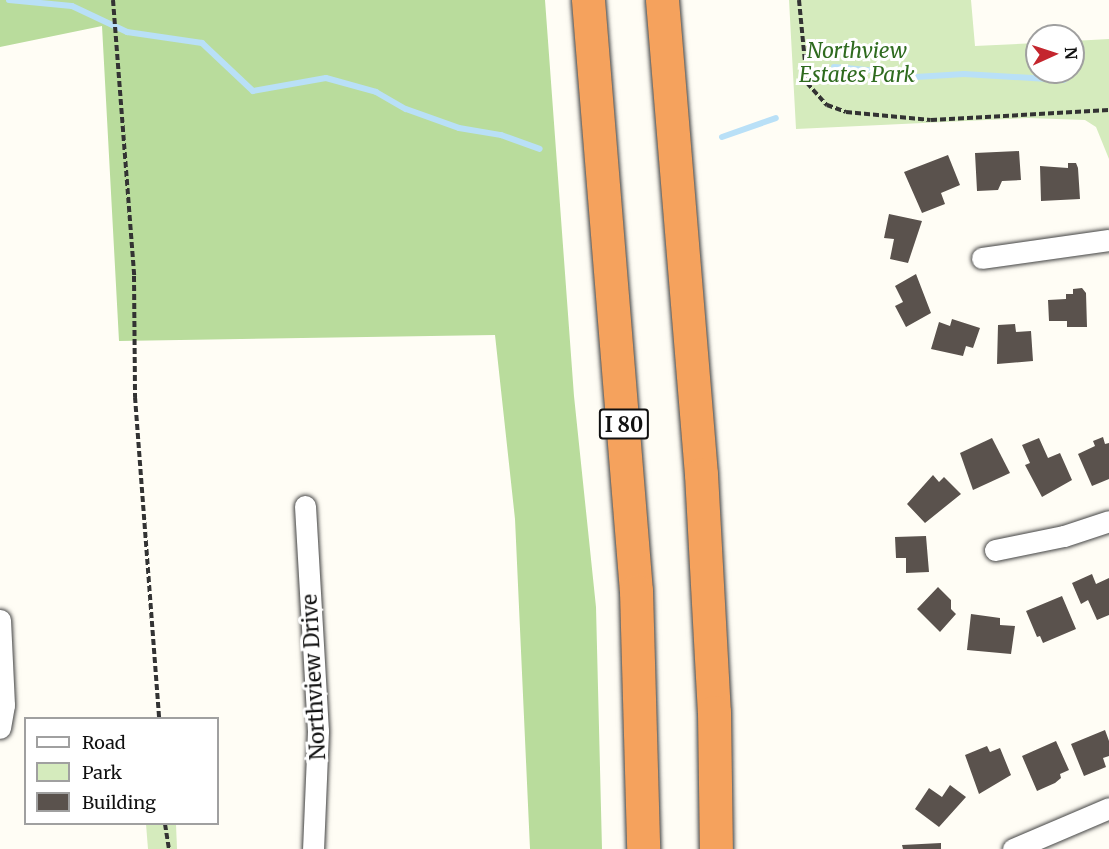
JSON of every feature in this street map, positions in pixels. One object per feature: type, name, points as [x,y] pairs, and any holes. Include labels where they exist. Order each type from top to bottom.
[{"type":"highway","name":"I 80","points":[[588,0],[636,591],[643,849]]},
{"type":"highway","points":[[662,0],[700,462],[714,712],[716,849]]},
{"type":"street","points":[[982,258],[1109,240]]},
{"type":"street","name":"Northview Drive","points":[[305,506],[318,731],[313,849]]},
{"type":"street","points":[[995,550],[1064,536],[1109,521]]},
{"type":"street","points":[[0,620],[4,705],[0,728]]},
{"type":"street","points":[[1012,849],[1109,808]]},
{"type":"path","points":[[799,0],[807,83],[827,105],[846,112],[894,120],[931,120],[1109,110]]},
{"type":"path","points":[[113,2],[114,44],[134,276],[135,386],[159,717]]},
{"type":"path","points":[[165,825],[170,849]]},
{"type":"green space","points":[[0,0],[545,0],[574,396],[596,607],[602,849],[530,849],[515,519],[495,335],[119,341],[102,26],[0,47]]},
{"type":"green space","name":"Northview Estates Park","points":[[789,0],[971,0],[975,46],[1025,44],[1025,84],[1085,84],[1085,40],[1109,39],[1109,159],[1096,127],[1085,120],[1028,118],[796,129]]},
{"type":"green space","points":[[146,825],[176,825],[177,849],[148,849]]},
{"type":"building","points":[[1019,151],[1021,180],[1002,181],[998,190],[977,191],[975,153]]},
{"type":"building","points":[[948,155],[960,185],[941,193],[945,204],[922,213],[904,172]]},
{"type":"building","points":[[1068,163],[1076,163],[1078,168],[1080,199],[1041,201],[1040,166],[1068,168]]},
{"type":"building","points":[[889,214],[922,221],[908,263],[890,259],[894,239],[884,238]]},
{"type":"building","points":[[916,274],[931,313],[906,327],[895,306],[903,302],[895,286]]},
{"type":"building","points":[[1082,288],[1086,293],[1087,327],[1067,327],[1067,321],[1049,321],[1048,300],[1066,299],[1066,294],[1073,294],[1073,289]]},
{"type":"building","points":[[952,319],[980,328],[973,348],[966,346],[963,356],[931,349],[939,322],[950,326]]},
{"type":"building","points":[[1015,324],[1016,332],[1031,331],[1033,361],[997,364],[998,325]]},
{"type":"building","points":[[1103,437],[1105,444],[1109,443],[1109,479],[1092,486],[1078,454],[1095,446],[1093,441]]},
{"type":"building","points":[[992,438],[1010,473],[973,490],[960,453]]},
{"type":"building","points":[[1039,438],[1048,458],[1060,453],[1072,480],[1042,497],[1025,465],[1030,463],[1022,445]]},
{"type":"building","points":[[933,475],[939,482],[944,477],[961,494],[925,523],[907,504]]},
{"type":"building","points":[[926,536],[929,572],[906,573],[906,558],[896,558],[895,537]]},
{"type":"building","points":[[1092,574],[1096,584],[1109,578],[1109,615],[1097,620],[1088,600],[1081,604],[1072,583]]},
{"type":"building","points":[[938,587],[951,600],[951,609],[956,614],[940,632],[917,609]]},
{"type":"building","points":[[1062,596],[1076,629],[1043,643],[1040,636],[1037,637],[1026,611]]},
{"type":"building","points":[[971,614],[1000,618],[1000,625],[1015,626],[1011,654],[967,650]]},
{"type":"building","points":[[1105,730],[1109,741],[1109,756],[1103,758],[1106,767],[1084,776],[1071,744]]},
{"type":"building","points":[[1056,741],[1069,770],[1060,774],[1061,778],[1055,783],[1037,791],[1022,756]]},
{"type":"building","points":[[987,746],[990,752],[1000,748],[1011,775],[979,794],[965,755]]},
{"type":"building","points":[[950,785],[966,797],[939,827],[915,809],[929,788],[942,797]]},
{"type":"building","points":[[941,843],[941,849],[903,849],[902,845]]},
{"type":"waterway","points":[[9,0],[72,6],[127,32],[202,43],[253,91],[326,78],[376,92],[406,109],[459,128],[501,135],[540,149]]},
{"type":"waterway","points":[[834,67],[890,72],[900,78],[964,74],[1025,78]]},
{"type":"waterway","points":[[722,137],[776,118]]}]
